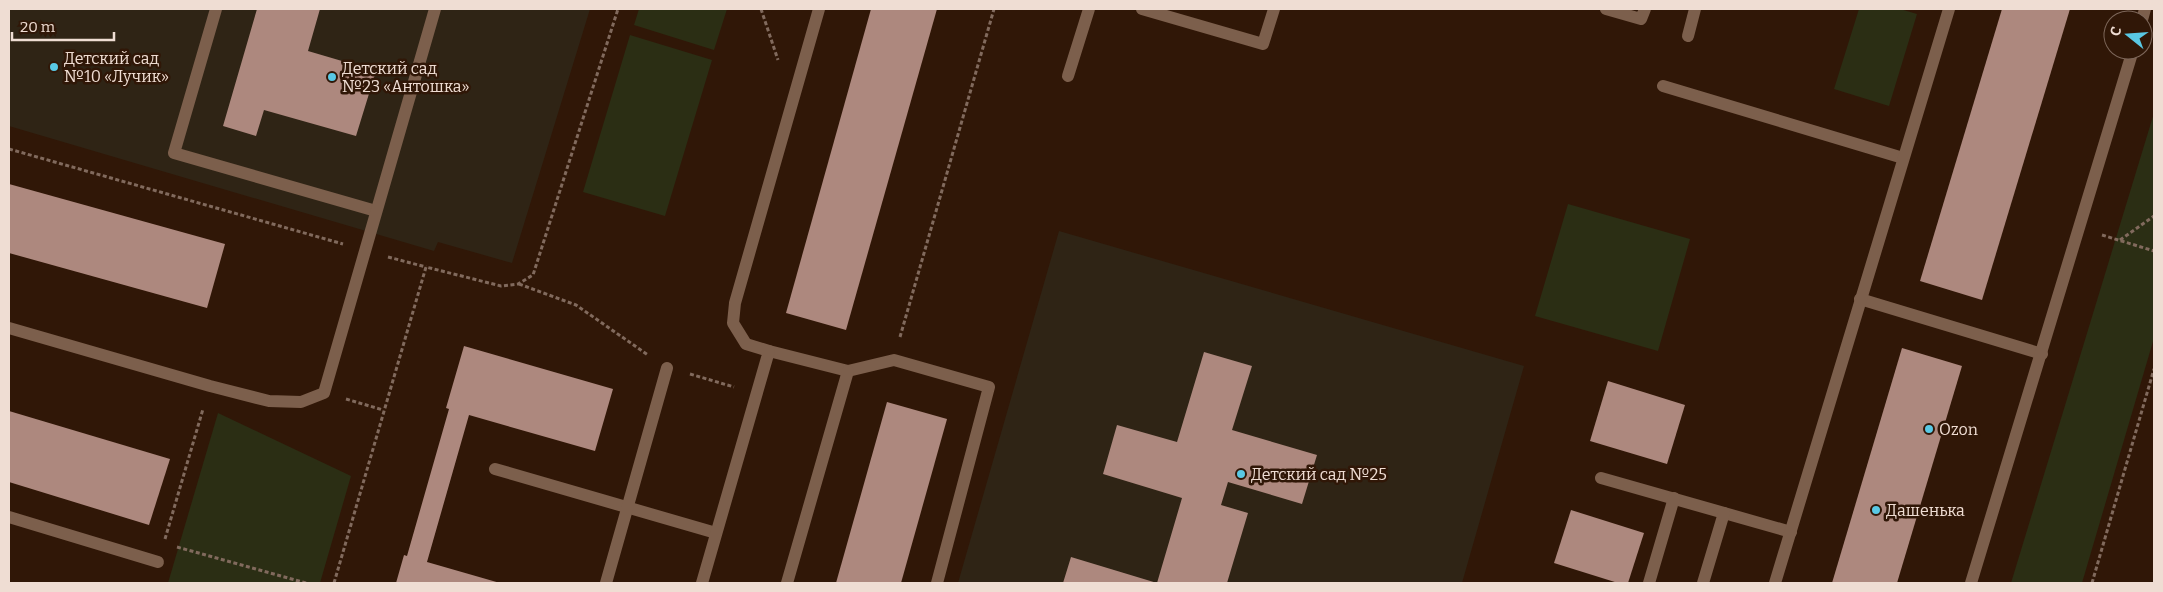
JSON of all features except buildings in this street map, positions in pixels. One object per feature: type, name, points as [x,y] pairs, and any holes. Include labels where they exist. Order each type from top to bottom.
[{"type":"lane","points":[[216,9],[174,152],[376,211]]},
{"type":"lane","points":[[9,328],[210,386],[269,401],[301,402],[324,392],[435,9]]},
{"type":"lane","points":[[819,9],[735,303],[733,323],[746,344],[848,371],[894,360],[989,387],[937,583]]},
{"type":"lane","points":[[1068,76],[1089,9]]},
{"type":"lane","points":[[1142,9],[1263,44],[1274,9]]},
{"type":"lane","points":[[1606,9],[1641,19],[1644,9]]},
{"type":"lane","points":[[1688,36],[1696,9]]},
{"type":"lane","points":[[1775,583],[1949,9]]},
{"type":"lane","points":[[1972,583],[2130,60]]},
{"type":"lane","points":[[1663,86],[1903,158]]},
{"type":"lane","points":[[1860,299],[2042,354]]},
{"type":"lane","points":[[702,583],[769,351]]},
{"type":"lane","points":[[606,583],[667,368]]},
{"type":"lane","points":[[788,583],[848,371]]},
{"type":"lane","points":[[495,469],[716,533]]},
{"type":"lane","points":[[1601,478],[1791,532]]},
{"type":"lane","points":[[1649,583],[1674,498]]},
{"type":"lane","points":[[1703,583],[1724,513]]},
{"type":"lane","points":[[9,517],[158,562]]},
{"type":"path","points":[[9,149],[426,267],[501,286],[518,284],[533,275],[618,9]]},
{"type":"path","points":[[760,9],[792,102]]},
{"type":"path","points":[[894,360],[994,9]]},
{"type":"path","points":[[2120,240],[2154,216]]},
{"type":"path","points":[[2080,228],[2154,251]]},
{"type":"path","points":[[334,583],[426,267]]},
{"type":"path","points":[[518,284],[576,304],[667,368],[757,394]]},
{"type":"path","points":[[2092,583],[2154,369]]},
{"type":"path","points":[[158,562],[210,386]]},
{"type":"path","points":[[324,392],[384,410]]},
{"type":"path","points":[[164,544],[306,583]]},
{"type":"shaded area","name":"Детский сад №23 «Антошка»","points":[[9,9],[590,9],[512,263],[438,242],[434,251],[9,126]]},
{"type":"shaded area","name":"Детский сад №25","points":[[1059,231],[1524,366],[1462,583],[958,583]]},
{"type":"green space","points":[[639,9],[727,9],[714,50],[634,25]]},
{"type":"green space","points":[[1859,9],[1900,9],[1917,14],[1889,106],[1834,89]]},
{"type":"green space","points":[[630,35],[712,60],[665,216],[583,192]]},
{"type":"green space","points":[[2154,113],[2154,338],[2082,583],[2011,583]]},
{"type":"green space","points":[[1568,204],[1690,239],[1658,351],[1535,316]]},
{"type":"green space","points":[[218,413],[351,476],[320,583],[168,583]]},
{"type":"place","name":"Детский сад №10 «Лучик»","points":[[54,67]]},
{"type":"place","name":"Детский сад №23 «Антошка»","points":[[332,77]]},
{"type":"place","name":"Ozon","points":[[1929,429]]},
{"type":"place","name":"Детский сад №25","points":[[1241,474]]},
{"type":"place","name":"Дашенька","points":[[1876,510]]}]
